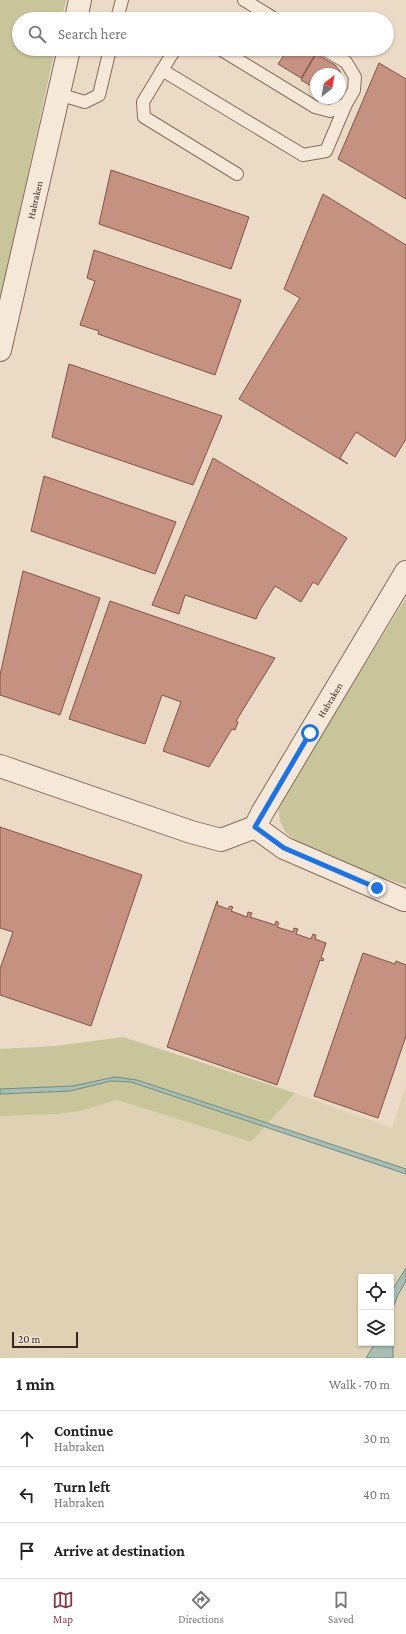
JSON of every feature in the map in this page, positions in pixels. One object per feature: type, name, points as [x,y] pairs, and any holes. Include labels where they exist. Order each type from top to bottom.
[{"type":"street","points":[[77,12],[80,0]]},
{"type":"street","name":"Habraken","points":[[0,350],[67,56]]},
{"type":"street","name":"Habraken","points":[[255,827],[406,572]]},
{"type":"street","points":[[0,766],[191,832],[221,840],[255,827],[284,848],[404,900]]},
{"type":"lane","points":[[119,12],[122,0]]},
{"type":"lane","points":[[244,0],[264,12]]},
{"type":"lane","points":[[58,94],[85,102],[99,96],[108,56]]},
{"type":"lane","points":[[171,56],[142,102],[144,117],[237,174]]},
{"type":"lane","points":[[231,56],[310,104]]},
{"type":"lane","points":[[162,70],[303,155],[326,150],[346,104],[354,90],[355,77],[346,62],[336,56]]},
{"type":"lane","points":[[310,104],[315,107],[330,111],[346,104]]},
{"type":"shaded area","points":[[0,0],[66,0],[63,12],[12,12],[12,56],[53,56],[0,302]]},
{"type":"shaded area","points":[[406,598],[406,885],[371,874],[297,841],[286,833],[280,821],[278,805]]},
{"type":"shaded area","points":[[123,1037],[295,1093],[251,1142],[117,1100],[80,1111],[58,1114],[0,1116],[0,1049],[56,1046]]},
{"type":"shaded area","points":[[115,1077],[137,1080],[406,1169],[406,1174],[131,1082],[111,1081],[70,1091],[0,1094],[0,1089],[73,1086]]},
{"type":"shaded area","points":[[406,1086],[406,1169],[267,1123],[295,1093],[392,1128]]},
{"type":"shaded area","points":[[117,1100],[250,1142],[264,1127],[406,1174],[406,1268],[394,1287],[394,1274],[358,1274],[358,1346],[373,1346],[366,1358],[0,1358],[0,1116],[58,1114],[80,1111]]},
{"type":"shaded area","points":[[406,1268],[406,1281],[394,1305],[394,1287]]},
{"type":"shaded area","points":[[406,1281],[406,1358],[393,1358],[394,1305]]},
{"type":"shaded area","points":[[373,1346],[393,1346],[393,1358],[366,1358]]},
{"type":"building","points":[[283,56],[314,56],[301,78],[278,64]]},
{"type":"building","points":[[315,56],[319,56],[338,68],[310,68],[310,85],[301,80]]},
{"type":"building","points":[[379,63],[406,79],[406,199],[338,159]]},
{"type":"building","points":[[111,170],[249,217],[231,269],[99,224]]},
{"type":"building","points":[[323,194],[406,245],[406,439],[395,457],[356,432],[340,458],[348,464],[239,399],[300,298],[284,289]]},
{"type":"building","points":[[94,250],[241,300],[215,375],[98,334],[99,331],[80,325],[95,281],[87,278]]},
{"type":"building","points":[[69,364],[222,416],[193,485],[52,437]]},
{"type":"building","points":[[213,458],[347,538],[318,585],[313,582],[301,602],[275,586],[256,619],[185,595],[179,614],[152,605]]},
{"type":"building","points":[[44,476],[176,522],[155,574],[31,531]]},
{"type":"building","points":[[23,571],[100,598],[60,715],[0,695],[0,675]]},
{"type":"building","points":[[110,601],[275,658],[236,721],[238,722],[235,730],[232,729],[209,767],[163,751],[181,702],[162,695],[145,744],[69,719]]},
{"type":"building","points":[[0,827],[142,875],[91,1026],[0,995],[0,969],[13,932],[0,928]]},
{"type":"building","points":[[217,901],[217,905],[228,909],[230,906],[233,907],[231,911],[247,917],[248,912],[252,913],[250,917],[275,925],[276,921],[279,923],[277,927],[293,932],[294,928],[298,929],[296,934],[311,939],[313,934],[316,935],[315,939],[326,943],[321,958],[324,959],[323,961],[320,960],[277,1085],[167,1047]]},
{"type":"building","points":[[363,953],[395,964],[396,961],[406,965],[406,1036],[378,1118],[314,1096]]},
{"type":"route","points":[[310,733],[255,827],[284,848],[377,888]]}]
